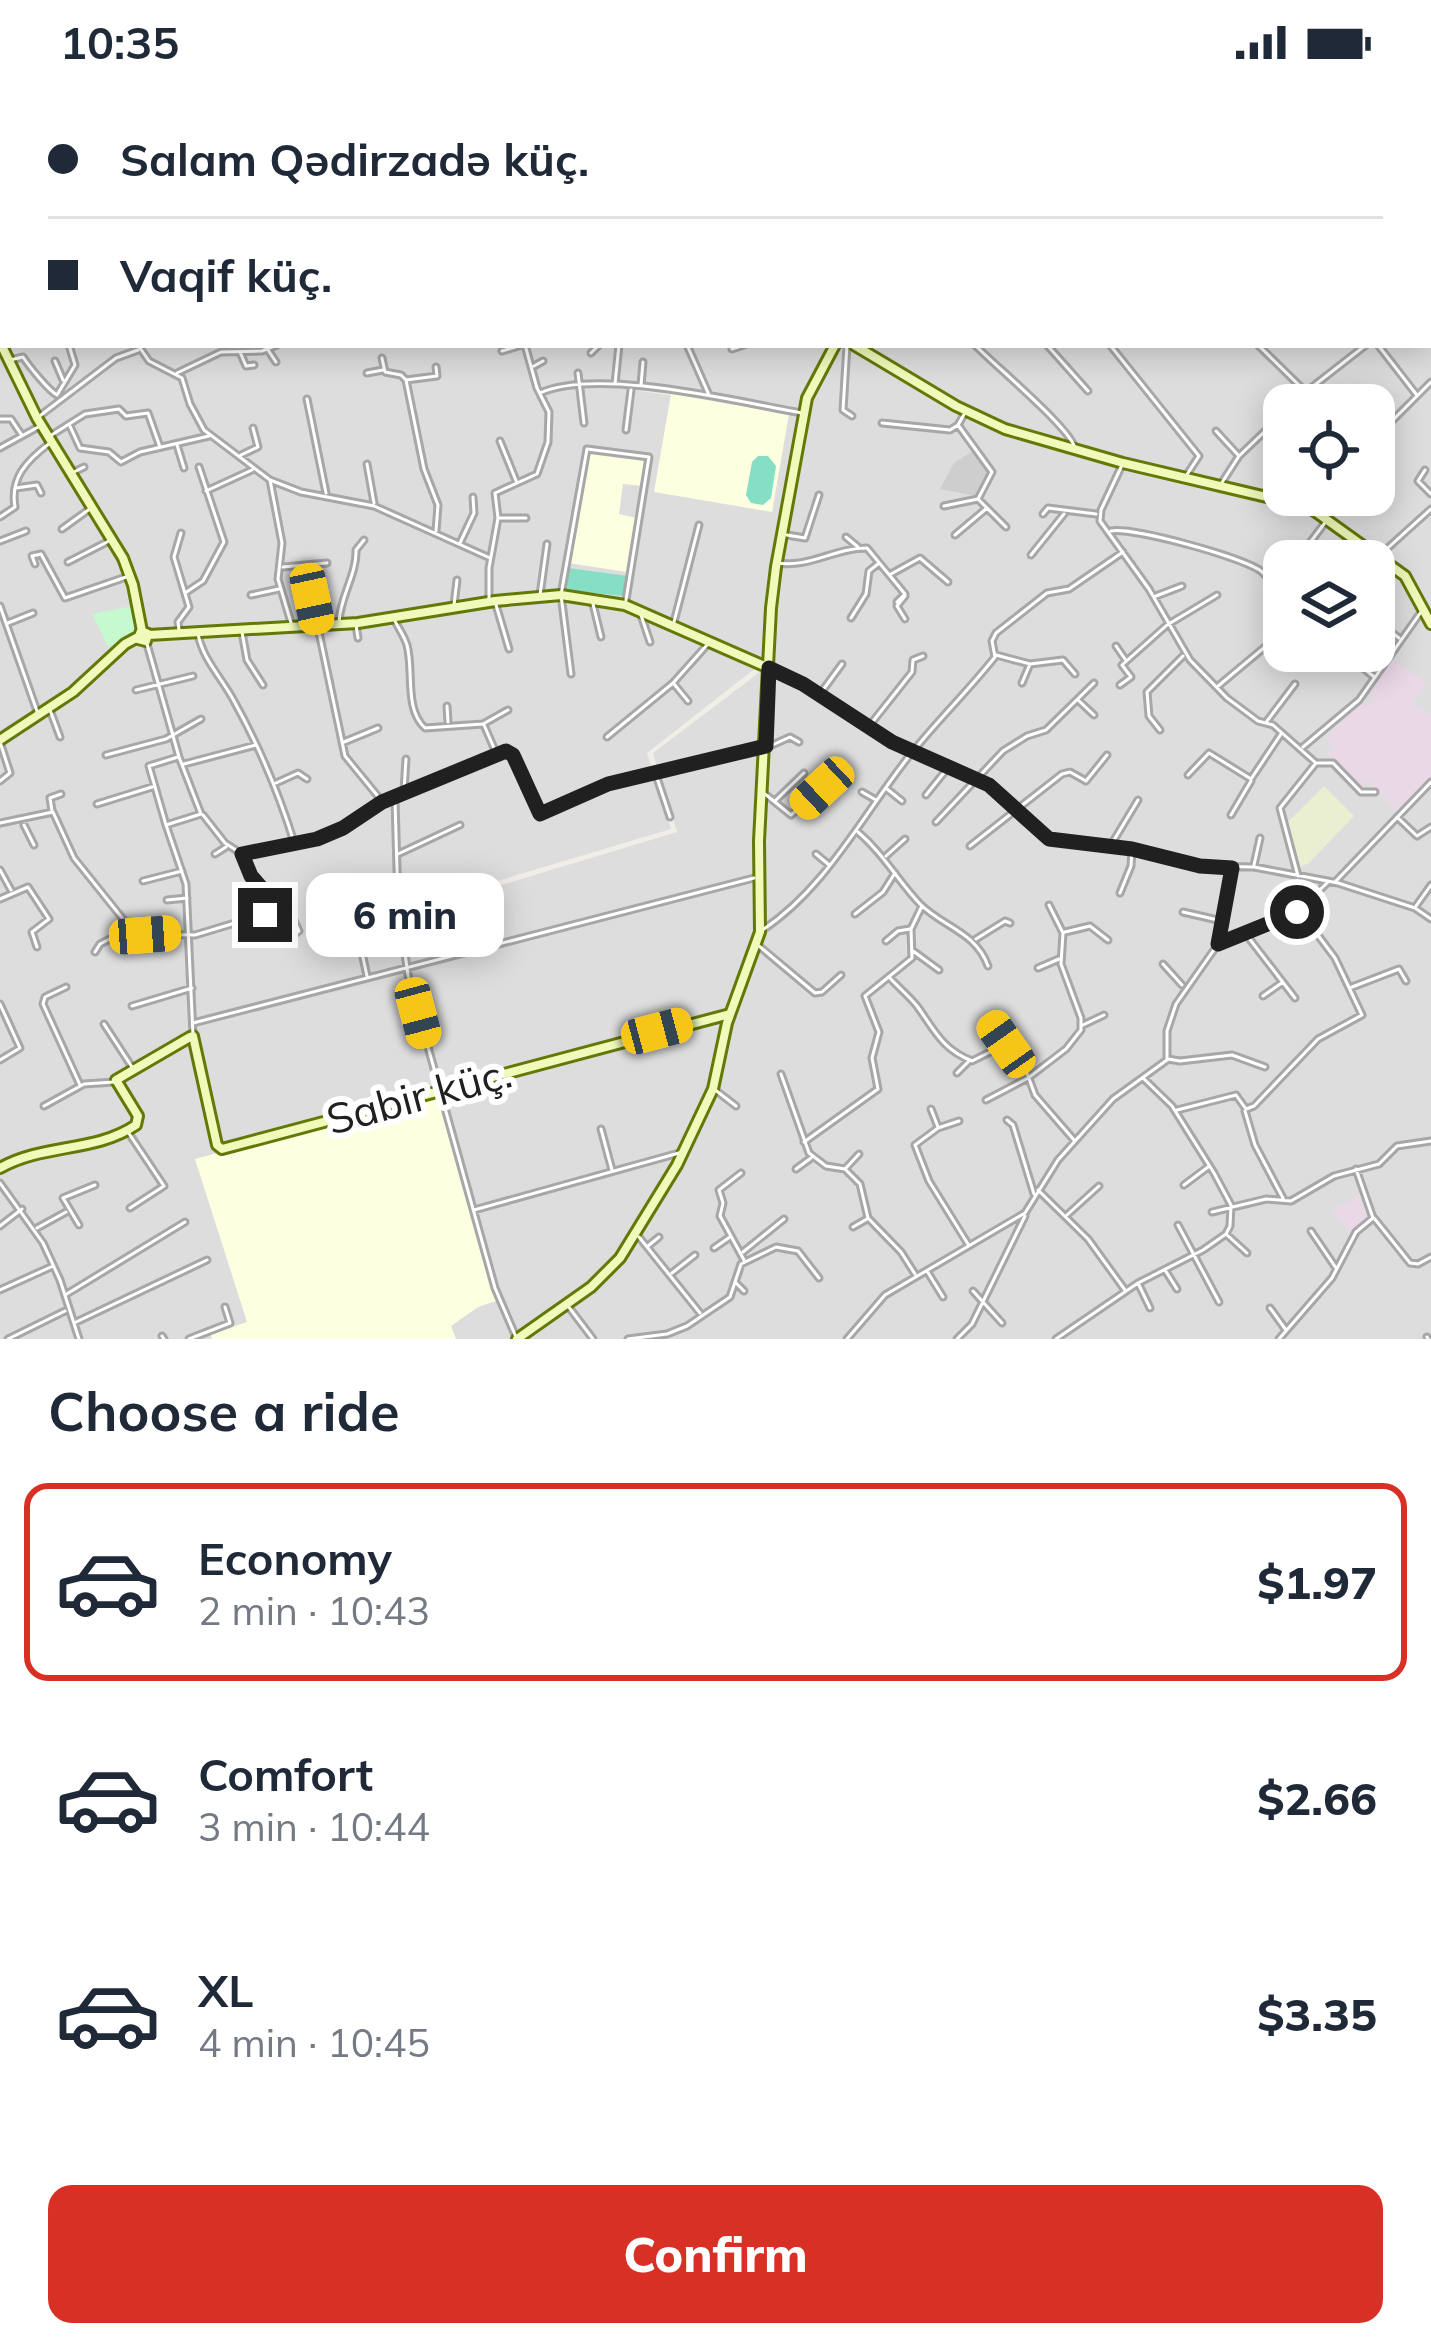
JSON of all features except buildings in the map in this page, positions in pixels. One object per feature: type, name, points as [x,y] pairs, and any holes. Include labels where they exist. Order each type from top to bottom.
[{"type":"main road","points":[[3,348],[39,422],[112,539],[130,576],[144,636]]},
{"type":"main road","points":[[517,1339],[607,1272],[683,1154],[713,1089],[730,1014],[760,932],[771,603],[804,413],[812,384],[833,348]]},
{"type":"main road","points":[[856,348],[1005,429],[1123,464],[1263,493]]},
{"type":"main road","points":[[1323,516],[1357,540]]},
{"type":"main road","points":[[1395,569],[1426,603],[1431,624]]},
{"type":"main road","points":[[0,741],[80,687],[124,644],[144,636],[355,623],[540,595],[625,604],[769,668]]},
{"type":"main road","name":"Sabir küç.","points":[[193,1036],[217,1145],[222,1149],[730,1014]]},
{"type":"main road","points":[[0,1168],[39,1151],[105,1142],[128,1131],[138,1116],[116,1082],[193,1036]]},
{"type":"street","points":[[60,402],[57,395],[75,365],[71,348]]},
{"type":"street","points":[[0,448],[22,436],[116,358],[137,348]]},
{"type":"street","points":[[140,348],[148,361],[183,381],[202,426],[270,480],[301,492],[374,506],[490,558]]},
{"type":"street","points":[[176,375],[214,355],[272,348]]},
{"type":"street","points":[[502,351],[513,348]]},
{"type":"street","points":[[509,649],[492,601],[490,558],[498,518],[495,493],[537,474],[546,451],[549,412],[525,348]]},
{"type":"street","points":[[591,353],[595,348]]},
{"type":"street","points":[[615,386],[619,348]]},
{"type":"street","points":[[688,348],[710,397]]},
{"type":"street","points":[[851,348],[843,410],[852,416]]},
{"type":"street","points":[[978,348],[1061,425],[1074,439],[1075,450]]},
{"type":"street","points":[[1050,348],[1088,391]]},
{"type":"street","points":[[1112,348],[1199,456],[1185,478]]},
{"type":"street","points":[[1261,348],[1297,384]]},
{"type":"street","points":[[1315,384],[1362,348]]},
{"type":"street","points":[[1380,348],[1417,395]]},
{"type":"street","points":[[240,350],[246,367],[254,365]]},
{"type":"street","points":[[268,350],[276,362]]},
{"type":"street","points":[[8,361],[23,357],[47,393],[57,395]]},
{"type":"street","points":[[382,358],[383,370]]},
{"type":"street","points":[[55,361],[64,381]]},
{"type":"street","points":[[532,367],[543,362]]},
{"type":"street","points":[[640,387],[643,362]]},
{"type":"street","points":[[367,373],[383,370],[406,380],[434,377],[436,367]]},
{"type":"street","points":[[578,373],[584,423]]},
{"type":"street","points":[[406,380],[424,469],[438,505],[435,532]]},
{"type":"street","points":[[1395,418],[1431,382]]},
{"type":"street","points":[[540,393],[555,388],[631,386],[804,413]]},
{"type":"street","points":[[626,430],[631,386]]},
{"type":"street","points":[[307,399],[326,495]]},
{"type":"street","points":[[0,517],[15,507],[17,474],[50,440],[86,414],[119,409],[126,416],[148,413],[160,448]]},
{"type":"street","points":[[882,423],[950,430],[966,411]]},
{"type":"street","points":[[99,413],[100,423]]},
{"type":"street","points":[[0,419],[11,419],[22,436]]},
{"type":"street","points":[[69,424],[80,448],[109,452],[121,462],[211,435]]},
{"type":"street","points":[[958,425],[992,470],[978,500]]},
{"type":"street","points":[[239,457],[258,447],[253,428]]},
{"type":"street","points":[[1216,430],[1239,456]]},
{"type":"street","points":[[1220,486],[1239,456],[1263,433]]},
{"type":"street","points":[[500,441],[517,483]]},
{"type":"street","points":[[176,443],[184,468]]},
{"type":"street","points":[[571,674],[561,595],[587,449],[647,455],[625,604]]},
{"type":"street","points":[[367,464],[374,506]]},
{"type":"street","points":[[1100,515],[1123,464]]},
{"type":"street","points":[[184,593],[203,581],[224,542],[199,466]]},
{"type":"street","points":[[71,473],[84,467]]},
{"type":"street","points":[[204,491],[254,468]]},
{"type":"street","points":[[1425,470],[1418,481],[1431,494]]},
{"type":"street","points":[[270,480],[282,543],[280,589],[292,628]]},
{"type":"street","points":[[14,488],[37,485],[41,493]]},
{"type":"street","points":[[782,534],[805,538],[819,495]]},
{"type":"street","points":[[459,544],[471,526],[473,497]]},
{"type":"street","points":[[944,506],[978,500],[1006,527]]},
{"type":"street","points":[[62,529],[92,507]]},
{"type":"street","points":[[956,535],[988,508]]},
{"type":"street","points":[[1043,514],[1046,508],[1100,515],[1185,654],[1216,688],[1254,718],[1282,732],[1316,763]]},
{"type":"street","points":[[1395,542],[1429,511],[1431,518]]},
{"type":"street","points":[[1031,555],[1065,512]]},
{"type":"street","points":[[498,518],[526,518]]},
{"type":"street","points":[[1312,540],[1327,519]]},
{"type":"street","points":[[674,624],[699,524]]},
{"type":"street","points":[[0,542],[26,531]]},
{"type":"street","points":[[1111,531],[1162,539],[1263,573]]},
{"type":"street","points":[[180,634],[178,622],[189,607],[174,557],[181,533]]},
{"type":"street","points":[[846,537],[858,548]]},
{"type":"street","points":[[1034,537],[1041,544]]},
{"type":"street","points":[[68,562],[112,539]]},
{"type":"street","points":[[339,624],[349,572],[364,540]]},
{"type":"street","points":[[540,595],[547,544]]},
{"type":"street","points":[[777,563],[800,566],[858,548],[870,549],[905,594]]},
{"type":"street","points":[[760,932],[829,866],[857,831],[913,751],[996,655],[994,637],[1047,593],[1069,589],[1123,551]]},
{"type":"street","points":[[35,564],[32,556],[41,554],[64,598],[130,576]]},
{"type":"street","points":[[888,576],[920,558],[948,582]]},
{"type":"street","points":[[281,566],[328,563]]},
{"type":"street","points":[[851,618],[866,594],[869,571],[879,564]]},
{"type":"street","points":[[454,607],[457,580]]},
{"type":"street","points":[[1137,592],[1145,583]]},
{"type":"street","points":[[1154,597],[1182,586]]},
{"type":"street","points":[[251,595],[280,589]]},
{"type":"street","points":[[897,602],[905,594]]},
{"type":"street","points":[[905,594],[897,606],[905,619]]},
{"type":"street","points":[[1120,685],[1131,676],[1122,665],[1126,660],[1166,625],[1217,595]]},
{"type":"street","points":[[592,598],[601,637]]},
{"type":"street","points":[[312,599],[347,763],[372,785],[382,802]]},
{"type":"street","points":[[1301,748],[1352,707],[1426,603]]},
{"type":"street","points":[[0,606],[39,716]]},
{"type":"street","points":[[642,610],[650,642]]},
{"type":"street","points":[[7,624],[33,613]]},
{"type":"street","points":[[393,617],[407,646],[417,720],[425,728],[484,724],[508,710]]},
{"type":"street","points":[[355,623],[358,638]]},
{"type":"street","points":[[242,631],[247,660],[263,686]]},
{"type":"street","points":[[198,633],[206,658],[234,700],[274,784],[295,844]]},
{"type":"street","points":[[144,636],[201,814],[227,845],[242,854],[251,876],[278,910]]},
{"type":"street","points":[[1395,636],[1399,639]]},
{"type":"street","points":[[608,737],[673,683],[709,642]]},
{"type":"street","points":[[1116,646],[1126,660]]},
{"type":"street","points":[[1216,688],[1263,649]]},
{"type":"street","points":[[1160,730],[1149,716],[1147,692],[1185,654]]},
{"type":"street","points":[[996,655],[1030,664],[1063,660],[1075,674]]},
{"type":"street","points":[[869,726],[912,672],[913,660],[923,656]]},
{"type":"street","points":[[818,695],[842,664]]},
{"type":"street","points":[[1022,683],[1030,664]]},
{"type":"street","points":[[769,668],[913,751],[994,788],[1049,839],[1132,849],[1200,866],[1254,867],[1336,883],[1415,908],[1431,919]]},
{"type":"street","points":[[1370,672],[1375,676]]},
{"type":"street","points":[[136,691],[193,676]]},
{"type":"street","points":[[673,683],[688,700]]},
{"type":"street","points":[[936,822],[1014,743],[1051,727],[1094,683]]},
{"type":"street","points":[[1266,723],[1295,683]]},
{"type":"street","points":[[1077,699],[1094,715]]},
{"type":"street","points":[[447,706],[448,724]]},
{"type":"street","points":[[49,708],[60,737]]},
{"type":"street","points":[[106,754],[173,736],[201,718]]},
{"type":"street","points":[[484,724],[497,755]]},
{"type":"street","points":[[342,743],[378,728]]},
{"type":"street","points":[[1231,814],[1282,732]]},
{"type":"street","points":[[242,854],[343,828],[382,802],[497,755],[511,753],[540,814],[608,784],[790,736],[799,742]]},
{"type":"street","points":[[0,741],[10,773],[0,781]]},
{"type":"street","points":[[182,765],[256,745]]},
{"type":"street","points":[[1188,775],[1209,753],[1251,779]]},
{"type":"street","points":[[970,846],[1065,772],[1086,781],[1107,755]]},
{"type":"street","points":[[179,757],[150,764],[184,871],[193,1036]]},
{"type":"street","points":[[404,793],[406,759]]},
{"type":"street","points":[[1298,878],[1280,808],[1316,763],[1328,760],[1361,792],[1375,793]]},
{"type":"street","points":[[926,796],[948,767]]},
{"type":"street","points":[[274,784],[298,773],[307,778]]},
{"type":"street","points":[[656,773],[670,817]]},
{"type":"street","points":[[775,802],[804,773]]},
{"type":"street","points":[[1336,883],[1431,782]]},
{"type":"street","points":[[97,804],[155,786]]},
{"type":"street","points":[[763,793],[793,815],[822,788]]},
{"type":"street","points":[[886,788],[902,801]]},
{"type":"street","points":[[862,792],[876,800]]},
{"type":"street","points":[[61,794],[50,798],[52,812],[74,858],[130,928],[145,935],[205,933],[278,910],[290,911],[299,931],[293,935]]},
{"type":"street","points":[[395,796],[398,904],[407,967],[495,1288],[517,1339]]},
{"type":"street","points":[[1110,847],[1138,800]]},
{"type":"street","points":[[0,824],[52,812]]},
{"type":"street","points":[[166,825],[201,814]]},
{"type":"street","points":[[1397,817],[1417,836],[1431,827]]},
{"type":"street","points":[[23,821],[34,845]]},
{"type":"street","points":[[397,854],[460,825]]},
{"type":"street","points":[[857,831],[922,906],[974,941],[988,965]]},
{"type":"street","points":[[1254,867],[1259,838]]},
{"type":"street","points":[[884,858],[905,839]]},
{"type":"street","points":[[215,854],[227,845]]},
{"type":"street","points":[[1120,892],[1132,866],[1132,849]]},
{"type":"street","points":[[816,854],[829,866]]},
{"type":"street","points":[[957,1339],[972,1324],[1036,1193],[1075,1141],[1113,1100],[1168,1058],[1169,1023],[1184,988],[1218,944],[1232,868]]},
{"type":"street","points":[[0,871],[12,892]]},
{"type":"street","points":[[143,881],[184,871]]},
{"type":"street","points":[[855,914],[877,898],[897,872]]},
{"type":"street","points":[[193,1024],[760,877]]},
{"type":"street","points":[[1218,944],[1299,910],[1328,882]]},
{"type":"street","points":[[1415,908],[1431,885]]},
{"type":"street","points":[[0,899],[28,887],[50,921],[32,932],[38,947]]},
{"type":"street","points":[[398,904],[447,891]]},
{"type":"street","points":[[871,892],[877,898]]},
{"type":"street","points":[[167,900],[188,898]]},
{"type":"street","points":[[351,902],[368,977]]},
{"type":"street","points":[[1049,905],[1063,933],[1061,959],[1082,1025]]},
{"type":"street","points":[[804,1142],[878,1089],[872,1058],[879,1032],[864,999],[908,964],[914,951],[910,929],[922,906]]},
{"type":"street","points":[[1246,1109],[1318,1039],[1362,1015],[1331,952],[1299,910]]},
{"type":"street","points":[[355,917],[371,913]]},
{"type":"street","points":[[1184,913],[1222,921]]},
{"type":"street","points":[[974,941],[1005,921],[1010,923]]},
{"type":"street","points":[[1063,933],[1090,926],[1108,940]]},
{"type":"street","points":[[95,952],[100,944],[130,928]]},
{"type":"street","points":[[886,941],[910,929]]},
{"type":"street","points":[[1245,933],[1294,998]]},
{"type":"street","points":[[757,945],[815,993],[841,975]]},
{"type":"street","points":[[914,951],[939,970]]},
{"type":"street","points":[[1038,968],[1061,959]]},
{"type":"street","points":[[1163,964],[1184,988]]},
{"type":"street","points":[[1351,988],[1399,969],[1406,980]]},
{"type":"street","points":[[890,977],[914,1002],[941,1043],[969,1060]]},
{"type":"street","points":[[1263,995],[1284,981]]},
{"type":"street","points":[[66,987],[45,997],[43,1004],[80,1085]]},
{"type":"street","points":[[132,1006],[192,988]]},
{"type":"street","points":[[0,1004],[20,1048],[0,1060]]},
{"type":"street","points":[[986,1100],[1028,1078],[1066,1049],[1082,1025],[1104,1015]]},
{"type":"street","points":[[991,1022],[1024,1065],[1039,1100],[1075,1141]]},
{"type":"street","points":[[104,1024],[133,1068]]},
{"type":"street","points":[[957,1073],[969,1060],[1006,1044]]},
{"type":"street","points":[[1168,1058],[1238,1056],[1265,1067]]},
{"type":"street","points":[[781,1074],[812,1156],[826,1166],[845,1169],[860,1184],[868,1218],[916,1275]]},
{"type":"street","points":[[1056,1339],[1138,1283],[1226,1234],[1231,1208],[1209,1166],[1175,1111],[1144,1078]]},
{"type":"street","points":[[44,1106],[80,1085],[116,1082]]},
{"type":"street","points":[[713,1089],[736,1106]]},
{"type":"street","points":[[1175,1111],[1236,1095],[1284,1200]]},
{"type":"street","points":[[931,1109],[938,1128]]},
{"type":"street","points":[[1007,1120],[1036,1193],[1065,1216],[1126,1291]]},
{"type":"street","points":[[959,1121],[938,1128],[916,1148],[929,1181],[969,1245]]},
{"type":"street","points":[[601,1129],[612,1172]]},
{"type":"street","points":[[128,1131],[164,1184],[130,1208]]},
{"type":"street","points":[[1212,1212],[1266,1199],[1293,1200],[1334,1176],[1378,1164],[1400,1144],[1431,1141]]},
{"type":"street","points":[[472,1210],[683,1154]]},
{"type":"street","points":[[845,1169],[859,1154]]},
{"type":"street","points":[[796,1169],[812,1156]]},
{"type":"street","points":[[1184,1185],[1209,1166]]},
{"type":"street","points":[[1357,1169],[1373,1218],[1410,1263],[1431,1257]]},
{"type":"street","points":[[741,1173],[719,1192],[723,1203],[719,1216],[745,1261]]},
{"type":"street","points":[[0,1183],[36,1228],[54,1266],[76,1338]]},
{"type":"street","points":[[79,1225],[64,1196],[95,1186]]},
{"type":"street","points":[[1065,1216],[1099,1186]]},
{"type":"street","points":[[0,1226],[22,1209]]},
{"type":"street","points":[[36,1228],[69,1210]]},
{"type":"street","points":[[847,1339],[879,1299],[1025,1213]]},
{"type":"street","points":[[853,1227],[868,1218]]},
{"type":"street","points":[[1280,1339],[1338,1269],[1354,1234],[1373,1218]]},
{"type":"street","points":[[742,1253],[784,1219]]},
{"type":"street","points":[[64,1296],[185,1222]]},
{"type":"street","points":[[1178,1225],[1219,1302]]},
{"type":"street","points":[[630,1231],[701,1315]]},
{"type":"street","points":[[1311,1231],[1338,1269]]},
{"type":"street","points":[[1226,1234],[1247,1253]]},
{"type":"street","points":[[715,1249],[732,1236]]},
{"type":"street","points":[[646,1246],[659,1237]]},
{"type":"street","points":[[787,1246],[789,1238]]},
{"type":"street","points":[[628,1339],[681,1329],[730,1297],[745,1261],[787,1246],[799,1251],[819,1278]]},
{"type":"street","points":[[671,1274],[695,1256]]},
{"type":"street","points":[[72,1324],[207,1260]]},
{"type":"street","points":[[0,1290],[54,1266]]},
{"type":"street","points":[[926,1269],[943,1297]]},
{"type":"street","points":[[1166,1270],[1177,1289]]},
{"type":"street","points":[[734,1282],[745,1291]]},
{"type":"street","points":[[1138,1283],[1150,1308]]},
{"type":"street","points":[[973,1291],[1002,1323]]},
{"type":"street","points":[[567,1304],[593,1339]]},
{"type":"street","points":[[189,1339],[230,1323],[225,1307]]},
{"type":"street","points":[[1270,1308],[1287,1332]]},
{"type":"street","points":[[8,1339],[67,1310]]},
{"type":"street","points":[[681,1329],[687,1339]]},
{"type":"shaded area","points":[[0,348],[618,348],[613,387],[801,414],[768,604],[766,660],[647,753],[671,829],[394,912],[402,964],[191,1021],[189,1034],[113,1078],[135,1123],[107,1140],[46,1147],[0,1165]]},
{"type":"shaded area","points":[[622,348],[830,348],[812,378],[801,410],[617,384]]},
{"type":"shaded area","points":[[839,348],[855,348],[1000,429],[1263,498],[1263,516],[1316,516],[1350,540],[1263,540],[1263,672],[1395,672],[1395,572],[1404,578],[1431,628],[1431,1339],[0,1339],[0,1171],[46,1152],[109,1145],[137,1128],[142,1118],[120,1080],[195,1037],[197,1026],[410,970],[402,915],[677,832],[653,753],[760,672],[772,673],[775,593],[811,396]]},
{"type":"shaded area","points":[[866,348],[1431,348],[1431,619],[1410,577],[1395,566],[1395,540],[1359,540],[1326,516],[1395,516],[1395,384],[1263,384],[1263,493],[1013,429],[969,409]]},
{"type":"shaded area","points":[[671,394],[789,414],[772,512],[654,492]]},
{"type":"shaded area","points":[[588,450],[647,458],[644,486],[623,484],[619,514],[636,518],[627,572],[568,563]]},
{"type":"shaded area","points":[[973,451],[989,472],[976,496],[940,489],[954,463]]},
{"type":"shaded area","points":[[1395,661],[1427,682],[1413,704],[1431,714],[1431,779],[1399,813],[1368,782],[1361,788],[1327,754],[1334,747],[1325,738],[1361,704],[1369,705],[1373,699],[1369,695],[1382,672],[1395,672]]},
{"type":"shaded area","points":[[1324,786],[1354,816],[1300,867],[1286,824]]},
{"type":"shaded area","points":[[437,1094],[496,1301],[451,1326],[456,1339],[212,1339],[210,1334],[247,1322],[195,1159]]},
{"type":"shaded area","points":[[1362,1193],[1370,1216],[1349,1232],[1332,1211]]},
{"type":"green space","points":[[768,456],[776,466],[771,498],[763,505],[751,503],[746,495],[752,462]]},
{"type":"green space","points":[[568,568],[628,576],[624,596],[564,590]]},
{"type":"green space","points":[[133,606],[137,631],[108,647],[92,614]]},
{"type":"route","points":[[265,915],[278,907],[251,876],[242,854],[317,839],[382,802],[506,751],[513,755],[540,814],[608,784],[766,746],[769,668],[803,684],[892,742],[989,785],[1049,839],[1232,868],[1218,944],[1297,912]]}]
